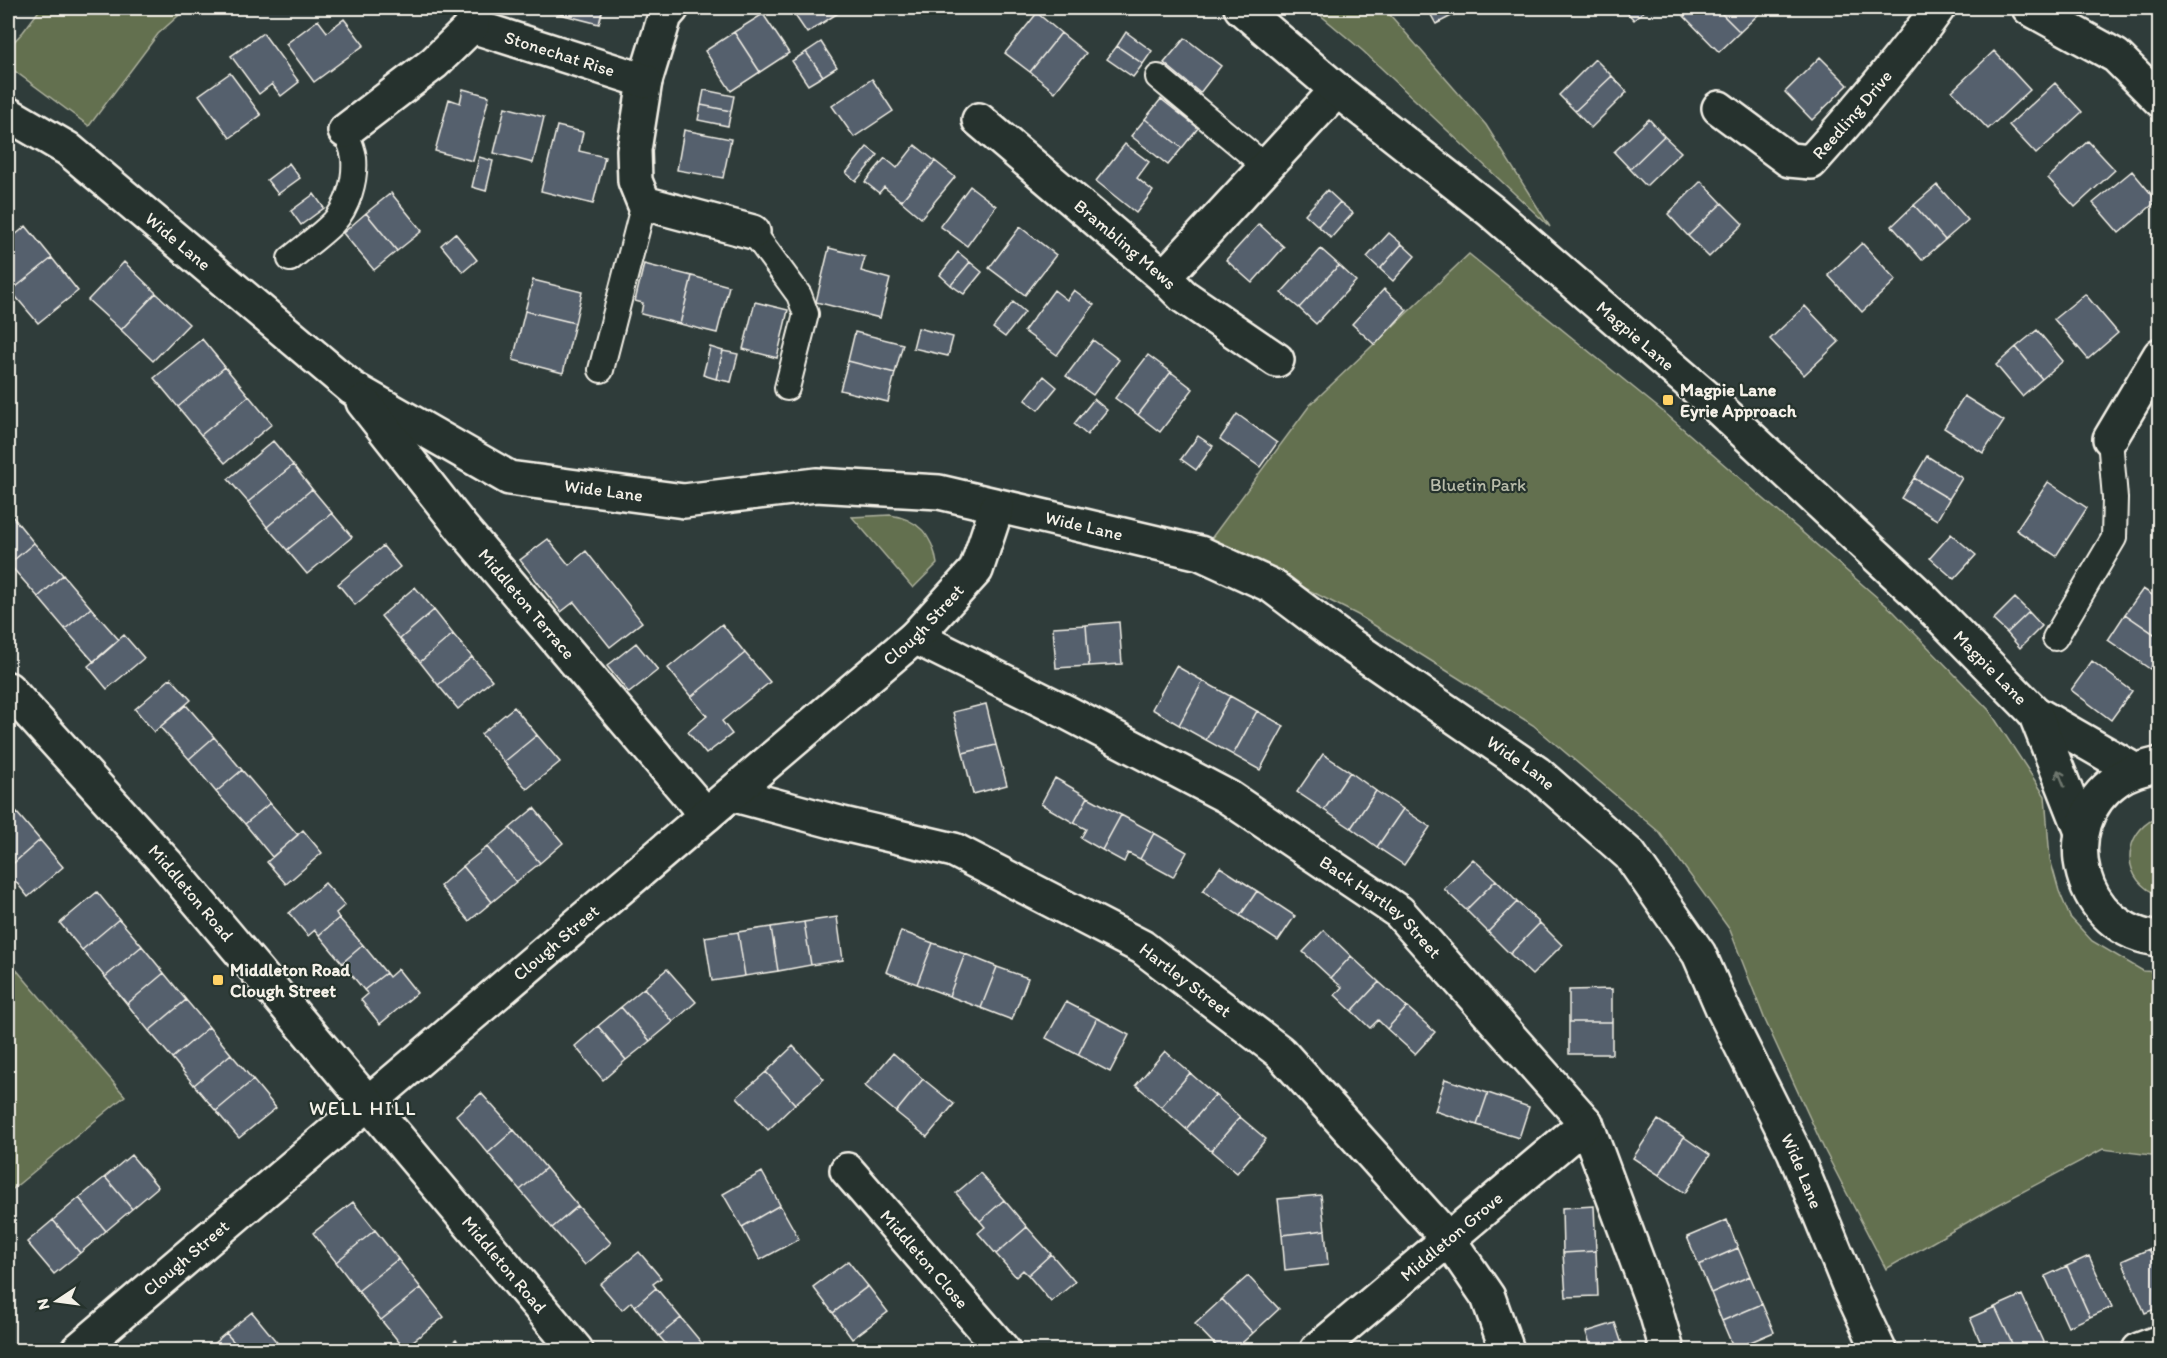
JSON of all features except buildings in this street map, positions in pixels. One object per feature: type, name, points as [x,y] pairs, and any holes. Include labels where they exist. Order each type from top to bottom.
[{"type":"street","points":[[672,8],[665,16],[645,81],[634,150],[635,181],[644,203],[753,232]]},
{"type":"street","name":"Magpie Lane","points":[[1241,8],[1337,90],[1491,211],[1712,402],[1921,597],[2035,713],[2147,767]]},
{"type":"street","name":"Reedling Drive","points":[[1719,108],[1789,160],[1811,162],[1863,105],[1938,8]]},
{"type":"street","points":[[2029,8],[2116,56],[2160,100]]},
{"type":"street","name":"Stonechat Rise","points":[[345,131],[434,63],[473,17],[645,81]]},
{"type":"street","points":[[1164,277],[1337,90]]},
{"type":"street","name":"Wide Lane","points":[[8,114],[68,149],[352,388],[509,478],[684,501],[816,485],[939,492],[1200,553],[1272,586],[1346,642],[1537,773],[1630,855],[1699,954],[1722,1007],[1794,1151],[1850,1288],[1879,1350]]},
{"type":"street","name":"Brambling Mews","points":[[979,120],[1164,277],[1183,296],[1278,360]]},
{"type":"street","points":[[2110,439],[2160,355]]},
{"type":"street","name":"Middleton Terrace","points":[[352,388],[462,528],[706,815]]},
{"type":"street","name":"Clough Street","points":[[78,1350],[915,637],[976,570],[997,507]]},
{"type":"street","name":"Back Hartley Street","points":[[915,637],[1068,713],[1228,797],[1399,912],[1586,1123],[1656,1312],[1667,1350]]},
{"type":"street","name":"Middleton Road","points":[[8,689],[166,863],[576,1350]]},
{"type":"street","name":"Magpie Lane","points":[[2035,713],[2082,832]]},
{"type":"street","points":[[2147,767],[2116,780],[2100,795],[2089,813],[2082,832],[2080,852],[2082,872],[2089,891],[2100,908],[2115,922],[2132,932],[2160,939]]},
{"type":"street","name":"Hartley Street","points":[[731,794],[843,824],[954,850],[1142,947],[1280,1052],[1449,1240],[1488,1297],[1507,1350]]},
{"type":"street","name":"Middleton Grove","points":[[1317,1350],[1586,1123]]},
{"type":"street","name":"Middleton Close","points":[[847,1170],[1003,1350]]},
{"type":"street","points":[[2139,1350],[2160,1342]]},
{"type":"lane","points":[[1158,77],[1266,166]]},
{"type":"lane","points":[[290,259],[333,223],[345,204],[353,176],[354,157],[345,131]]},
{"type":"lane","points":[[601,370],[644,203]]},
{"type":"lane","points":[[753,232],[799,295],[806,314],[787,388]]},
{"type":"lane","points":[[2055,638],[2114,538],[2115,498],[2110,439]]},
{"type":"green space","points":[[41,8],[187,8],[158,34],[89,126],[8,66],[8,48]]},
{"type":"green space","points":[[1312,8],[1384,8],[1486,125],[1550,227],[1363,51]]},
{"type":"green space","name":"Bluetin Park","points":[[1469,254],[1666,414],[1894,612],[1989,710],[2045,796],[2050,859],[2059,891],[2070,917],[2092,941],[2143,971],[2159,972],[2159,1156],[2103,1149],[1994,1207],[1886,1269],[1825,1151],[1765,1020],[1730,930],[1659,832],[1533,725],[1358,615],[1210,540],[1310,405]]},
{"type":"green space","points":[[890,515],[909,520],[923,530],[935,554],[937,564],[913,588],[852,517]]},
{"type":"green space","points":[[2160,817],[2159,895],[2147,889],[2138,880],[2132,870],[2130,860],[2134,839],[2140,830],[2149,822]]},
{"type":"green space","points":[[8,960],[125,1096],[8,1193]]},
{"type":"place","name":"Magpie Lane Eyrie Approach","points":[[1668,400]]},
{"type":"place","name":"Middleton Road Clough Street","points":[[218,980]]},
{"type":"district","name":"WELL HILL","points":[[363,1108]]}]
